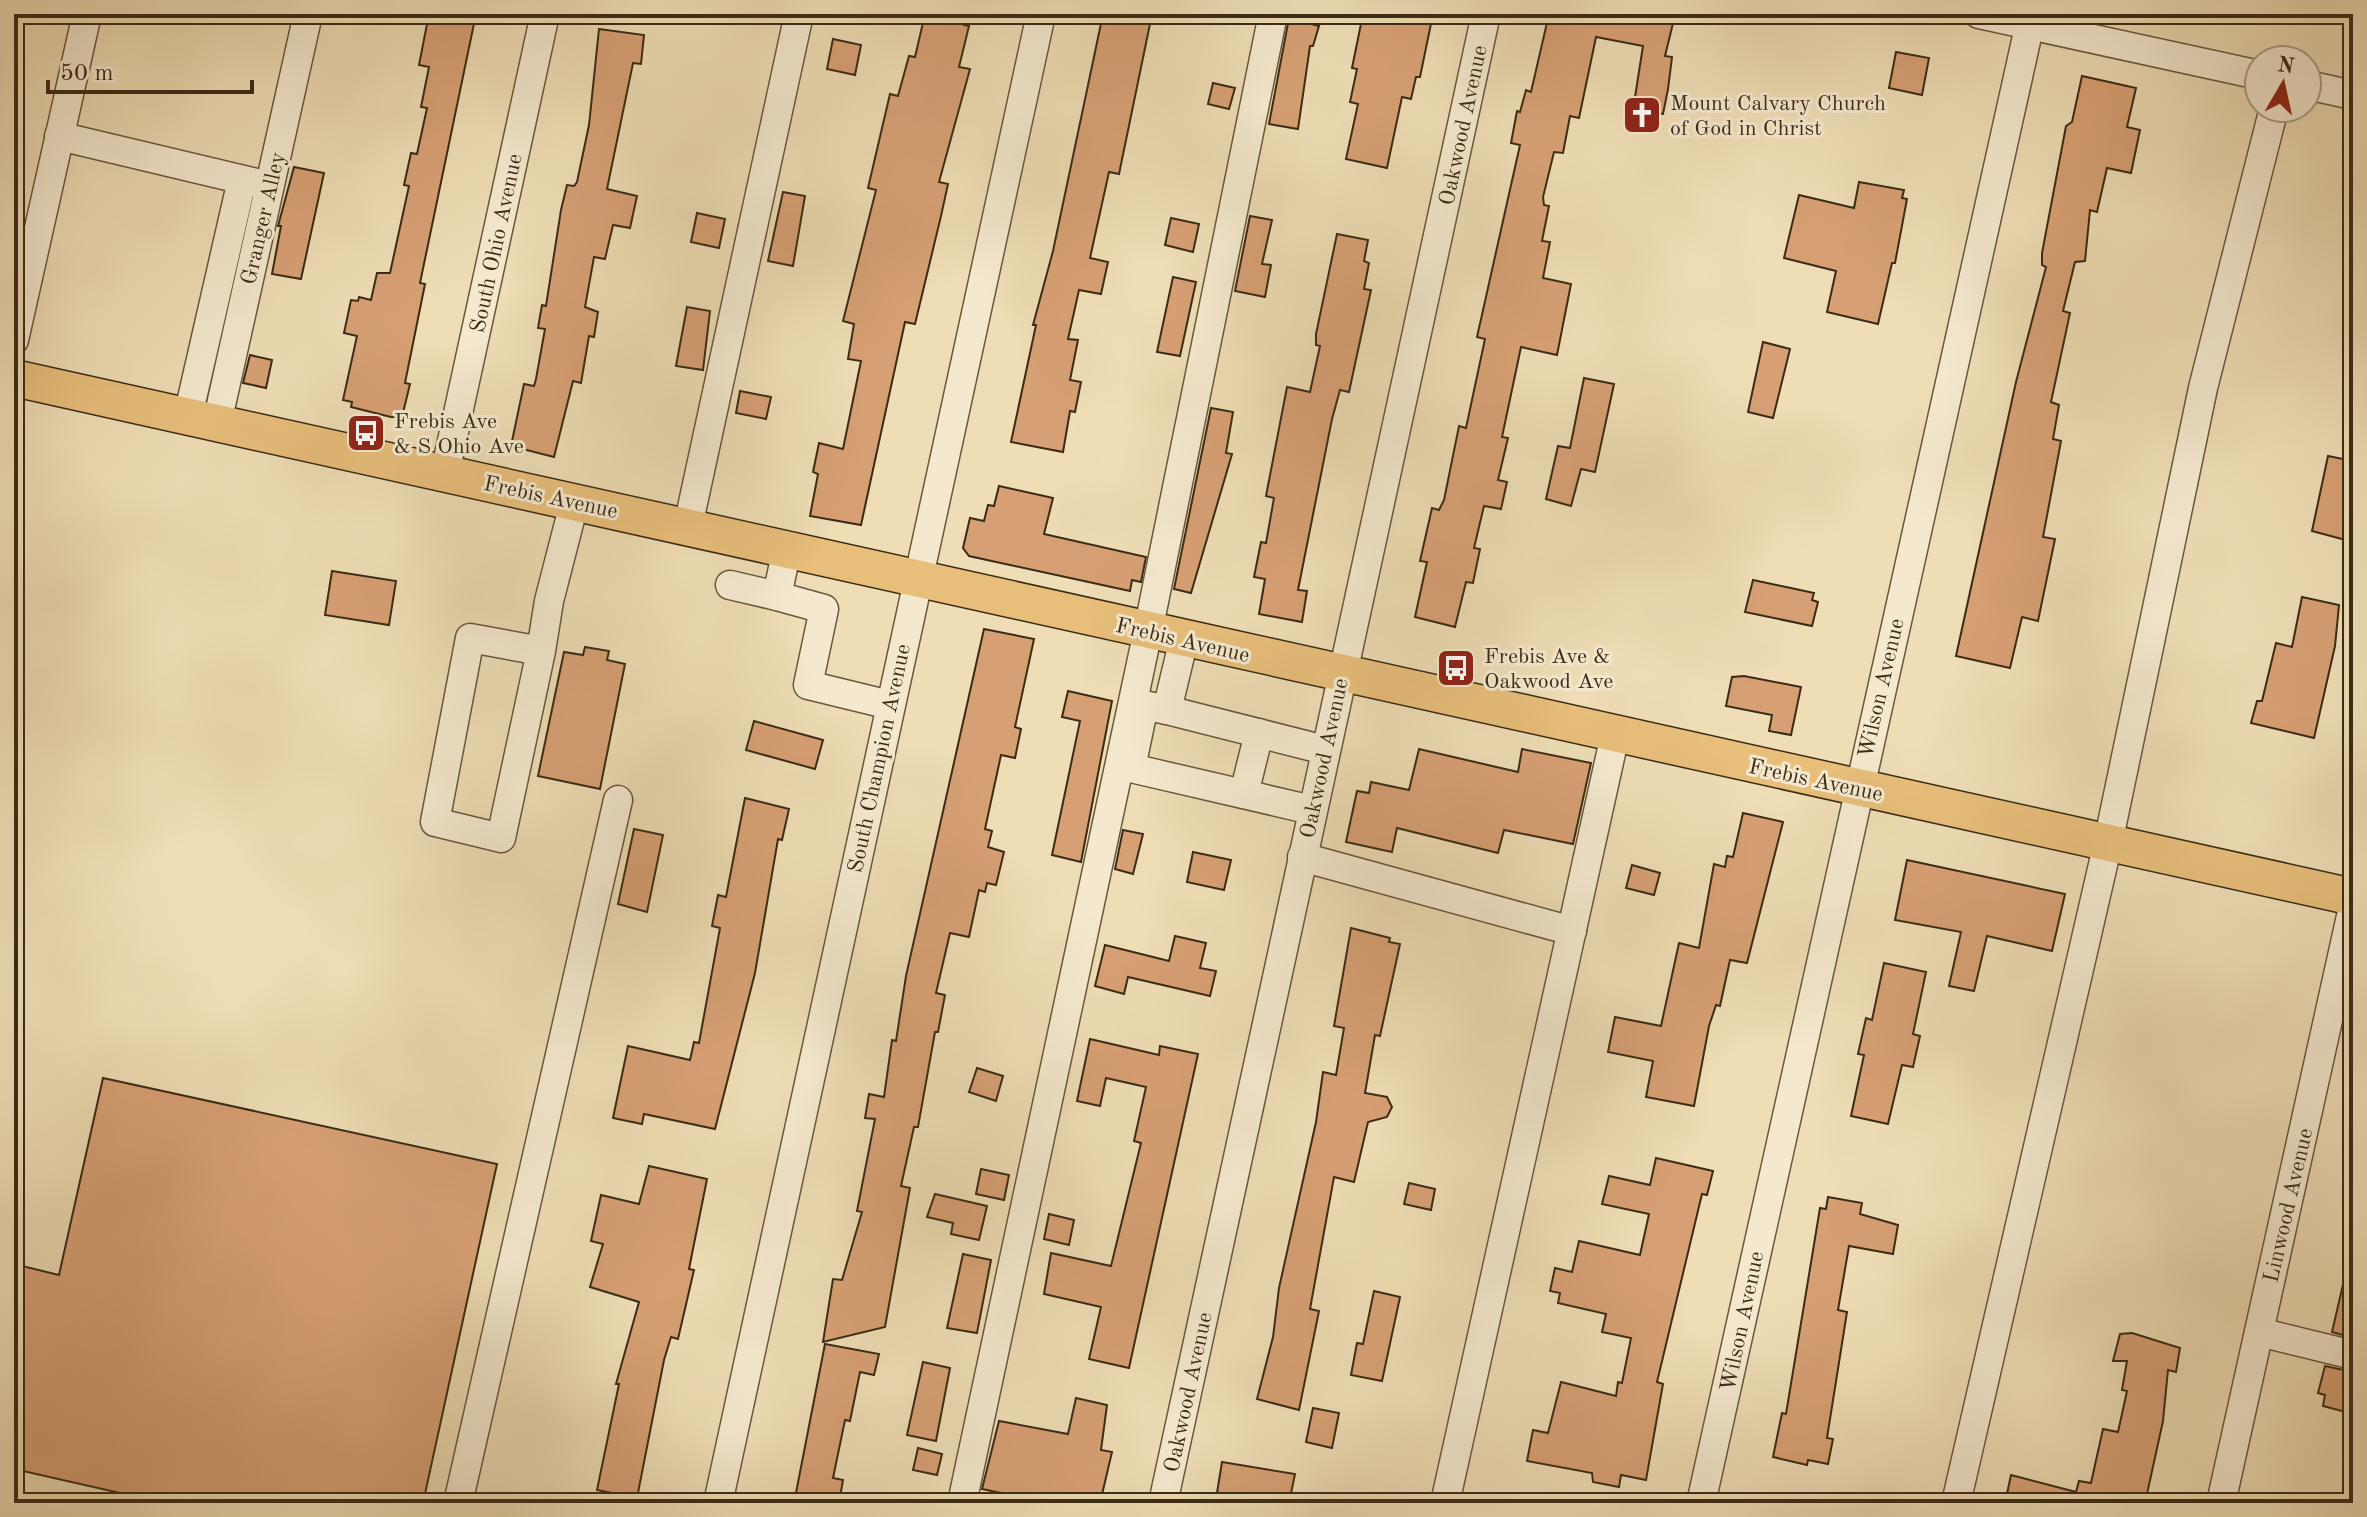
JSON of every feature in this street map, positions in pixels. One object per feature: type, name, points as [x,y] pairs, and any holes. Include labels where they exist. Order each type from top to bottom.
[{"type":"main road","name":"Frebis Avenue","points":[[14,378],[575,500],[1148,631],[2353,897]]},
{"type":"street","points":[[14,340],[87,14]]},
{"type":"street","name":"Granger Alley","points":[[202,420],[256,183],[308,14]]},
{"type":"street","name":"South Ohio Avenue","points":[[445,473],[545,14]]},
{"type":"street","points":[[688,526],[799,14]]},
{"type":"street","name":"South Champion Avenue","points":[[718,1503],[1041,14]]},
{"type":"street","points":[[962,1503],[1148,631],[1273,14]]},
{"type":"street","name":"Oakwood Avenue","points":[[1163,1503],[1486,14]]},
{"type":"street","points":[[1979,14],[2031,20],[2243,71]]},
{"type":"street","name":"Wilson Avenue","points":[[1701,1503],[2031,20]]},
{"type":"street","points":[[2323,88],[2353,95]]},
{"type":"street","points":[[1956,1503],[2108,843],[2203,388],[2270,124]]},
{"type":"street","points":[[59,136],[256,183]]},
{"type":"street","points":[[541,651],[470,638],[435,822],[501,838],[541,651],[549,601],[575,500]]},
{"type":"street","points":[[777,596],[787,549]]},
{"type":"street","points":[[730,585],[824,609],[808,685],[890,705]]},
{"type":"street","points":[[1167,710],[1184,639]]},
{"type":"street","points":[[1312,810],[1131,768],[1144,705],[1325,750]]},
{"type":"street","points":[[1244,794],[1259,733]]},
{"type":"street","points":[[1445,1503],[1615,735]]},
{"type":"street","points":[[458,1503],[618,800]]},
{"type":"street","points":[[1302,857],[1572,931]]},
{"type":"street","name":"Linwood Avenue","points":[[2221,1503],[2353,907]]},
{"type":"street","points":[[2259,1332],[2353,1355]]},
{"type":"building","points":[[429,14],[476,14],[420,283],[425,284],[405,383],[410,384],[402,417],[391,417],[351,407],[352,402],[343,400],[357,336],[344,333],[351,300],[358,301],[359,297],[371,300],[377,273],[390,273],[409,186],[404,185],[411,153],[417,154],[427,108],[421,107],[429,67],[419,65]]},
{"type":"building","points":[[925,14],[966,14],[964,25],[969,26],[959,67],[970,69],[939,182],[948,184],[941,216],[915,324],[905,322],[861,525],[810,516],[818,474],[813,472],[819,443],[843,449],[861,361],[848,359],[854,324],[843,321],[876,190],[868,188],[890,94],[898,96],[909,56],[915,57]]},
{"type":"building","points":[[1103,14],[1149,14],[1151,19],[1119,174],[1109,172],[1090,258],[1108,262],[1101,294],[1079,290],[1068,339],[1078,340],[1070,380],[1081,382],[1075,412],[1070,411],[1063,452],[1011,442],[1036,325],[1033,325],[1053,251]]},
{"type":"building","points":[[1363,14],[1377,14],[1377,20],[1378,14],[1433,14],[1420,77],[1416,77],[1411,99],[1402,97],[1387,168],[1346,159],[1358,104],[1350,102],[1357,69],[1352,68]]},
{"type":"building","points":[[1549,14],[1650,14],[1674,19],[1665,56],[1672,57],[1668,89],[1663,114],[1633,110],[1643,46],[1596,37],[1579,118],[1570,116],[1563,153],[1554,152],[1543,197],[1544,205],[1549,206],[1542,241],[1550,242],[1543,278],[1571,284],[1557,355],[1521,347],[1502,437],[1508,438],[1498,480],[1507,482],[1501,509],[1484,506],[1474,548],[1480,549],[1473,583],[1466,582],[1455,627],[1415,617],[1427,562],[1420,561],[1432,508],[1439,510],[1444,500],[1459,426],[1466,428],[1485,339],[1477,337],[1520,145],[1511,143],[1517,111],[1520,112],[1526,90],[1531,92]]},
{"type":"building","points":[[1289,18],[1319,26],[1313,46],[1310,46],[1298,129],[1269,124]]},
{"type":"building","points":[[599,29],[644,35],[641,64],[633,63],[607,189],[637,196],[630,228],[613,225],[605,259],[594,257],[585,307],[598,312],[594,337],[589,336],[581,383],[573,381],[554,457],[511,446],[524,384],[534,386],[536,379],[545,329],[538,328],[542,305],[546,306],[567,185],[574,186],[577,182],[589,125]]},
{"type":"building","points":[[833,39],[861,45],[855,75],[827,69]]},
{"type":"building","points":[[1896,52],[1929,58],[1922,95],[1889,88]]},
{"type":"building","points":[[2082,76],[2136,88],[2127,127],[2140,130],[2131,173],[2107,168],[2097,212],[2090,210],[2085,261],[2075,262],[2063,311],[2070,313],[2051,402],[2059,405],[2053,439],[2061,441],[2043,537],[2055,539],[2038,621],[2022,617],[2010,668],[1956,656],[2016,382],[2046,267],[2042,265],[2042,253],[2066,126],[2072,122]]},
{"type":"building","points":[[1213,83],[1235,88],[1229,109],[1208,104]]},
{"type":"building","points":[[294,167],[324,173],[301,279],[272,274],[281,226],[278,226]]},
{"type":"building","points":[[1859,182],[1904,190],[1902,198],[1907,199],[1895,263],[1892,263],[1878,324],[1827,312],[1836,271],[1784,258],[1799,195],[1854,208]]},
{"type":"building","points":[[783,192],[805,196],[793,266],[768,261]]},
{"type":"building","points":[[697,213],[725,219],[719,248],[691,242]]},
{"type":"building","points":[[1250,216],[1272,220],[1262,264],[1271,265],[1265,297],[1235,291]]},
{"type":"building","points":[[1171,218],[1199,224],[1193,252],[1165,245]]},
{"type":"building","points":[[1337,234],[1368,240],[1364,261],[1369,263],[1364,289],[1371,290],[1349,392],[1340,390],[1332,419],[1298,590],[1307,591],[1302,622],[1259,614],[1265,579],[1254,577],[1261,542],[1266,543],[1274,498],[1266,496],[1287,387],[1310,392],[1320,346],[1316,345],[1316,334]]},
{"type":"building","points":[[1173,277],[1196,282],[1180,356],[1157,352]]},
{"type":"building","points":[[687,307],[710,311],[703,370],[676,366]]},
{"type":"building","points":[[1763,342],[1790,349],[1773,418],[1748,412]]},
{"type":"building","points":[[250,355],[272,360],[266,388],[243,383]]},
{"type":"building","points":[[1584,378],[1614,384],[1595,472],[1581,469],[1571,506],[1546,499],[1558,446],[1570,448]]},
{"type":"building","points":[[740,391],[771,397],[766,419],[736,413]]},
{"type":"building","points":[[1211,408],[1233,412],[1226,453],[1232,454],[1191,593],[1174,589]]},
{"type":"building","points":[[2328,456],[2353,461],[2353,542],[2312,531]]},
{"type":"building","points":[[999,486],[1053,498],[1044,534],[1146,557],[1141,582],[1132,580],[1130,591],[969,556],[963,548],[970,518],[984,521],[988,505],[994,506]]},
{"type":"building","points":[[332,571],[396,581],[389,625],[325,615]]},
{"type":"building","points":[[1753,580],[1814,593],[1812,600],[1818,602],[1812,626],[1745,612]]},
{"type":"building","points":[[2302,597],[2339,605],[2335,646],[2314,738],[2251,723],[2257,701],[2262,701],[2276,643],[2292,647]]},
{"type":"building","points":[[984,629],[1034,639],[1015,727],[1021,729],[1015,758],[1001,755],[985,829],[992,831],[988,847],[1004,852],[996,885],[987,883],[985,892],[979,890],[969,937],[950,933],[936,993],[945,995],[938,1032],[935,1032],[918,1127],[914,1127],[901,1186],[910,1188],[885,1327],[823,1342],[833,1279],[842,1280],[862,1212],[857,1211],[875,1119],[865,1118],[869,1094],[884,1097],[892,1040],[896,1041],[906,976]]},
{"type":"building","points":[[585,647],[609,651],[607,660],[625,664],[600,789],[538,776],[564,652],[583,655]]},
{"type":"building","points":[[1744,676],[1801,687],[1791,735],[1769,731],[1772,715],[1726,706],[1732,677]]},
{"type":"building","points":[[1068,691],[1112,701],[1081,862],[1052,855],[1080,721],[1062,717]]},
{"type":"building","points":[[754,721],[823,740],[815,769],[746,750]]},
{"type":"building","points":[[1419,749],[1518,772],[1522,749],[1591,763],[1573,844],[1504,830],[1498,853],[1397,828],[1392,852],[1346,842],[1357,791],[1369,793],[1371,782],[1409,790]]},
{"type":"building","points":[[745,798],[789,809],[782,840],[778,839],[755,973],[715,1129],[644,1114],[642,1124],[613,1118],[628,1046],[690,1060],[694,1042],[699,1043],[720,928],[712,926],[718,895],[726,897]]},
{"type":"building","points":[[1743,813],[1783,822],[1747,963],[1730,960],[1720,1006],[1716,1005],[1709,1026],[1694,1106],[1646,1097],[1653,1061],[1608,1052],[1615,1017],[1661,1026],[1679,943],[1699,948],[1714,864],[1725,867],[1727,856],[1733,857]]},
{"type":"building","points":[[634,829],[663,835],[647,912],[618,904]]},
{"type":"building","points":[[1123,830],[1143,834],[1133,874],[1115,869]]},
{"type":"building","points":[[1193,852],[1231,860],[1224,890],[1187,882]]},
{"type":"building","points":[[1907,860],[2065,894],[2052,951],[1987,936],[1974,991],[1949,986],[1961,932],[1895,920]]},
{"type":"building","points":[[1632,865],[1660,873],[1654,895],[1626,888]]},
{"type":"building","points":[[1351,928],[1390,938],[1389,942],[1400,944],[1380,1036],[1375,1035],[1365,1093],[1387,1097],[1392,1107],[1387,1117],[1368,1122],[1354,1182],[1334,1177],[1310,1309],[1319,1311],[1299,1410],[1257,1399],[1273,1337],[1279,1288],[1316,1122],[1323,1072],[1336,1075],[1344,1028],[1334,1026]]},
{"type":"building","points":[[1175,936],[1206,943],[1200,968],[1216,971],[1210,996],[1128,977],[1124,994],[1095,986],[1105,945],[1169,961]]},
{"type":"building","points":[[1884,963],[1926,972],[1913,1034],[1920,1036],[1913,1067],[1902,1065],[1888,1124],[1851,1116],[1864,1055],[1858,1054],[1866,1018],[1872,1020]]},
{"type":"building","points":[[1090,1039],[1159,1055],[1160,1046],[1198,1054],[1129,1368],[1089,1359],[1101,1307],[1044,1294],[1051,1253],[1111,1266],[1141,1143],[1134,1141],[1146,1087],[1106,1078],[1100,1106],[1077,1101]]},
{"type":"building","points":[[977,1068],[1003,1076],[996,1101],[969,1092]]},
{"type":"building","points":[[103,1078],[497,1164],[423,1503],[164,1503],[14,1469],[14,1264],[59,1275]]},
{"type":"building","points":[[1656,1158],[1713,1171],[1707,1195],[1702,1194],[1657,1382],[1663,1384],[1646,1480],[1621,1475],[1619,1487],[1593,1482],[1592,1473],[1527,1461],[1533,1430],[1548,1433],[1561,1382],[1616,1396],[1618,1382],[1622,1383],[1631,1338],[1602,1332],[1606,1314],[1558,1303],[1560,1293],[1550,1291],[1555,1268],[1572,1272],[1579,1241],[1640,1255],[1649,1214],[1602,1204],[1609,1176],[1650,1185]]},
{"type":"building","points":[[649,1166],[707,1179],[689,1269],[694,1270],[678,1339],[671,1337],[664,1360],[637,1498],[597,1490],[619,1384],[616,1384],[639,1302],[590,1287],[603,1244],[591,1241],[601,1195],[639,1204]]},
{"type":"building","points":[[981,1169],[1009,1175],[1004,1200],[976,1194]]},
{"type":"building","points":[[1409,1183],[1435,1189],[1431,1210],[1404,1204]]},
{"type":"building","points":[[935,1194],[987,1206],[979,1240],[951,1234],[953,1223],[927,1217]]},
{"type":"building","points":[[1828,1197],[1862,1203],[1860,1214],[1898,1225],[1893,1254],[1849,1246],[1838,1310],[1847,1312],[1827,1438],[1833,1439],[1828,1464],[1808,1460],[1807,1465],[1773,1457],[1782,1413],[1786,1414],[1820,1208],[1826,1209]]},
{"type":"building","points":[[1049,1214],[1074,1220],[1069,1245],[1044,1239]]},
{"type":"building","points":[[963,1254],[991,1260],[977,1333],[947,1328]]},
{"type":"building","points":[[2344,1280],[2353,1281],[2353,1338],[2332,1332]]},
{"type":"building","points":[[1374,1291],[1400,1297],[1382,1381],[1351,1375],[1357,1343],[1363,1344]]},
{"type":"building","points":[[2132,1333],[2180,1348],[2176,1372],[2168,1370],[2163,1421],[2145,1503],[2005,1503],[2011,1475],[2076,1492],[2079,1481],[2091,1483],[2103,1429],[2118,1432],[2127,1391],[2122,1390],[2127,1361],[2113,1361],[2120,1334]]},
{"type":"building","points":[[825,1344],[879,1354],[874,1375],[860,1372],[850,1421],[845,1420],[833,1478],[843,1480],[839,1503],[794,1503]]},
{"type":"building","points":[[923,1362],[950,1368],[936,1441],[907,1435]]},
{"type":"building","points":[[2325,1366],[2353,1372],[2353,1414],[2323,1406],[2325,1395],[2318,1393]]},
{"type":"building","points":[[1076,1398],[1107,1405],[1101,1450],[1112,1452],[1100,1503],[1048,1503],[982,1489],[999,1421],[1068,1434]]},
{"type":"building","points":[[1313,1408],[1339,1413],[1332,1448],[1306,1442]]},
{"type":"building","points":[[918,1448],[942,1454],[937,1475],[913,1470]]},
{"type":"building","points":[[1222,1462],[1295,1474],[1289,1503],[1223,1503],[1225,1494],[1217,1493]]},
{"type":"place","name":"Mount Calvary Church of God in Christ","points":[[1642,115]]},
{"type":"place","name":"Frebis Ave & S Ohio Ave","points":[[366,433]]},
{"type":"place","name":"Frebis Ave & Oakwood Ave","points":[[1456,668]]}]
